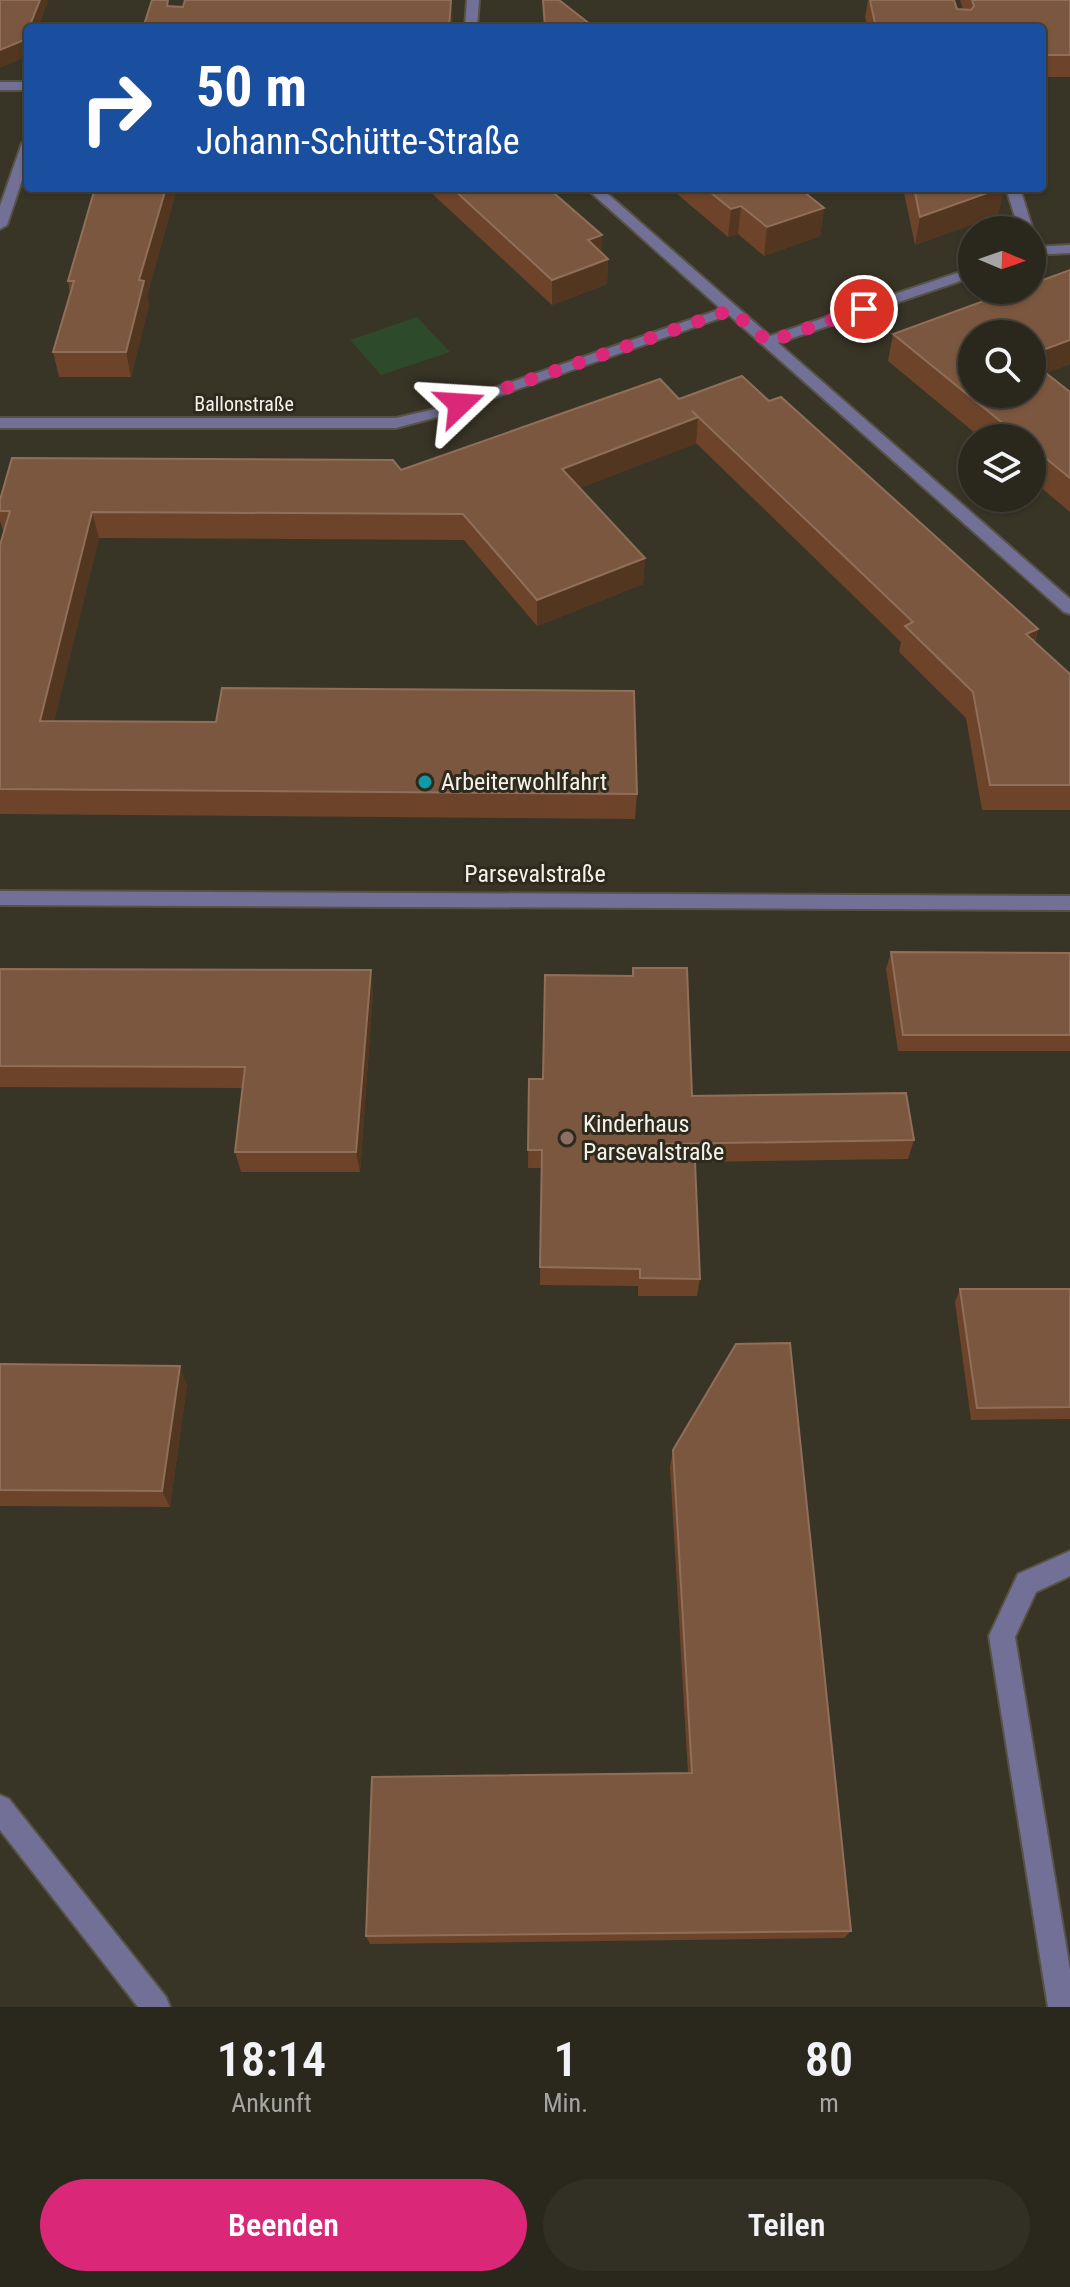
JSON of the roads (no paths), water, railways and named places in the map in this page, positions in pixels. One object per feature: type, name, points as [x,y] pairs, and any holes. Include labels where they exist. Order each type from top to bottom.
[{"type":"street","points":[[471,24],[473,0]]},
{"type":"street","points":[[0,86],[24,86]]},
{"type":"street","points":[[0,225],[24,155]]},
{"type":"street","points":[[598,192],[1070,608]]},
{"type":"street","points":[[1014,192],[1022,216]]},
{"type":"street","points":[[1046,249],[1070,249]]},
{"type":"street","points":[[768,342],[958,277]]},
{"type":"street","name":"Ballonstraße","points":[[0,423],[373,424],[415,419],[731,310]]},
{"type":"street","name":"Parsevalstraße","points":[[0,898],[1070,903]]},
{"type":"street","points":[[1062,2007],[1002,1636],[1027,1583],[1070,1563]]},
{"type":"street","points":[[0,1808],[156,2007]]},
{"type":"place","name":"Arbeiterwohlfahrt","points":[[425,782]]},
{"type":"place","name":"Kinderhaus Parsevalstraße","points":[[567,1138]]}]
